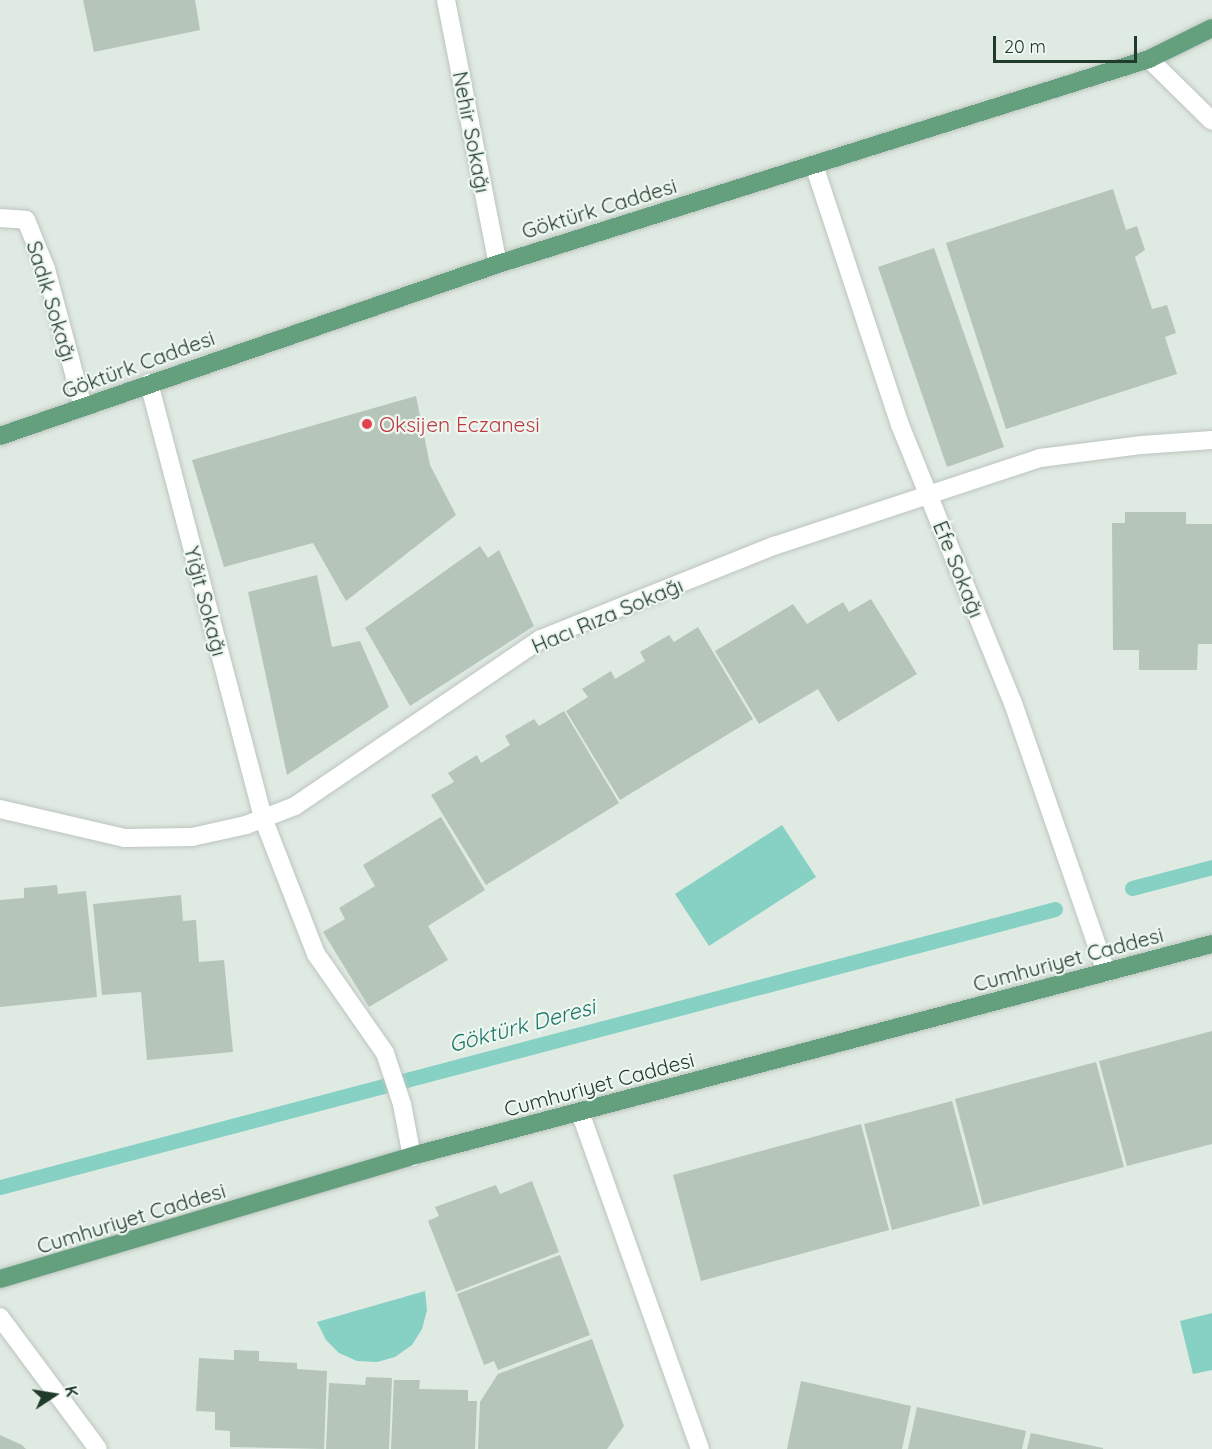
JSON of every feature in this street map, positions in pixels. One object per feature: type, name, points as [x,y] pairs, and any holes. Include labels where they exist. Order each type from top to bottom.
[{"type":"main road","name":"Göktürk Caddesi","points":[[0,436],[498,264],[1149,59],[1212,28]]},
{"type":"main road","name":"Cumhuriyet Caddesi","points":[[0,1279],[412,1157],[1212,944]]},
{"type":"street","name":"Nehir Sokağı","points":[[446,0],[498,264]]},
{"type":"street","points":[[1149,59],[1212,121]]},
{"type":"street","name":"Efe Sokağı","points":[[814,165],[900,425],[1013,703],[1106,972]]},
{"type":"street","name":"Sadık Sokağı","points":[[0,218],[26,220],[46,269],[83,407]]},
{"type":"street","name":"Yiğit Sokağı","points":[[149,383],[263,818],[315,954],[384,1053],[402,1104],[412,1157]]},
{"type":"street","name":"Hacı Rıza Sokağı","points":[[0,809],[9,809],[125,838],[192,837],[246,825],[295,807],[541,639],[774,546],[1040,458],[1142,445],[1212,440]]},
{"type":"street","points":[[580,1113],[700,1449]]},
{"type":"street","points":[[0,1317],[98,1449]]},
{"type":"water","points":[[782,825],[816,877],[709,946],[675,894]]},
{"type":"water","points":[[425,1291],[427,1310],[422,1329],[412,1345],[395,1357],[377,1362],[357,1361],[339,1353],[326,1340],[317,1322]]},
{"type":"water","points":[[1212,1313],[1212,1370],[1193,1374],[1180,1321]]},
{"type":"building","points":[[83,0],[195,0],[200,30],[94,52]]},
{"type":"building","points":[[1113,189],[1126,230],[1137,226],[1145,250],[1135,257],[1152,309],[1167,305],[1176,333],[1165,337],[1177,374],[1006,429],[946,243]]},
{"type":"building","points":[[934,248],[1004,447],[947,467],[878,267]]},
{"type":"building","points":[[416,396],[430,465],[456,515],[346,601],[313,543],[224,567],[192,460]]},
{"type":"building","points":[[1125,512],[1186,512],[1186,524],[1212,524],[1212,644],[1198,644],[1197,670],[1139,670],[1139,650],[1113,650],[1112,523],[1125,523]]},
{"type":"building","points":[[480,546],[488,558],[499,550],[534,626],[410,706],[365,628]]},
{"type":"building","points":[[317,575],[332,647],[360,641],[389,707],[287,775],[248,592]]},
{"type":"building","points":[[871,599],[917,674],[838,722],[818,689],[759,724],[715,651],[793,604],[807,624],[843,602],[849,612]]},
{"type":"building","points":[[698,627],[753,719],[620,800],[566,711],[588,697],[582,689],[611,671],[615,679],[645,661],[640,652],[669,635],[674,642]]},
{"type":"building","points":[[564,711],[619,803],[486,885],[431,795],[454,782],[448,773],[477,755],[481,763],[510,745],[505,736],[534,719],[539,726]]},
{"type":"building","points":[[441,817],[485,890],[428,926],[448,960],[369,1007],[323,932],[345,919],[339,908],[375,886],[363,865]]},
{"type":"building","points":[[57,885],[58,894],[86,891],[97,997],[0,1007],[0,900],[24,898],[24,888]]},
{"type":"building","points":[[181,895],[183,921],[196,920],[199,962],[224,960],[233,1052],[147,1060],[141,992],[102,995],[93,904]]},
{"type":"building","points":[[1212,1031],[1212,1144],[1127,1166],[1099,1061]]},
{"type":"building","points":[[1096,1062],[1124,1167],[983,1205],[955,1099]]},
{"type":"building","points":[[952,1101],[980,1206],[892,1230],[864,1124]]},
{"type":"building","points":[[861,1124],[889,1230],[701,1281],[673,1175]]},
{"type":"building","points":[[532,1181],[559,1252],[456,1292],[428,1221],[439,1216],[435,1207],[496,1185],[500,1194]]},
{"type":"building","points":[[560,1255],[590,1335],[498,1370],[494,1361],[484,1365],[457,1294]]},
{"type":"building","points":[[592,1339],[624,1426],[607,1449],[478,1449],[480,1402],[498,1374]]},
{"type":"building","points":[[234,1350],[259,1351],[259,1361],[297,1363],[297,1369],[327,1371],[324,1449],[230,1447],[230,1431],[215,1430],[215,1412],[196,1411],[199,1358],[234,1360]]},
{"type":"building","points":[[366,1377],[392,1378],[389,1449],[326,1449],[329,1383],[365,1385]]},
{"type":"building","points":[[394,1380],[420,1380],[419,1389],[468,1390],[468,1401],[477,1401],[475,1449],[391,1449]]},
{"type":"building","points":[[801,1381],[911,1406],[902,1449],[787,1449]]},
{"type":"building","points":[[917,1407],[1026,1431],[1022,1449],[908,1449]]},
{"type":"building","points":[[1031,1433],[1103,1448],[1103,1449],[1027,1449]]},
{"type":"building","points":[[0,1435],[22,1445],[26,1449],[0,1449]]},
{"type":"waterway","name":"Göktürk Deresi","points":[[1132,888],[1212,867]]},
{"type":"waterway","name":"Göktürk Deresi","points":[[0,1187],[1055,909]]},
{"type":"place","name":"Oksijen Eczanesi","points":[[367,424]]}]
